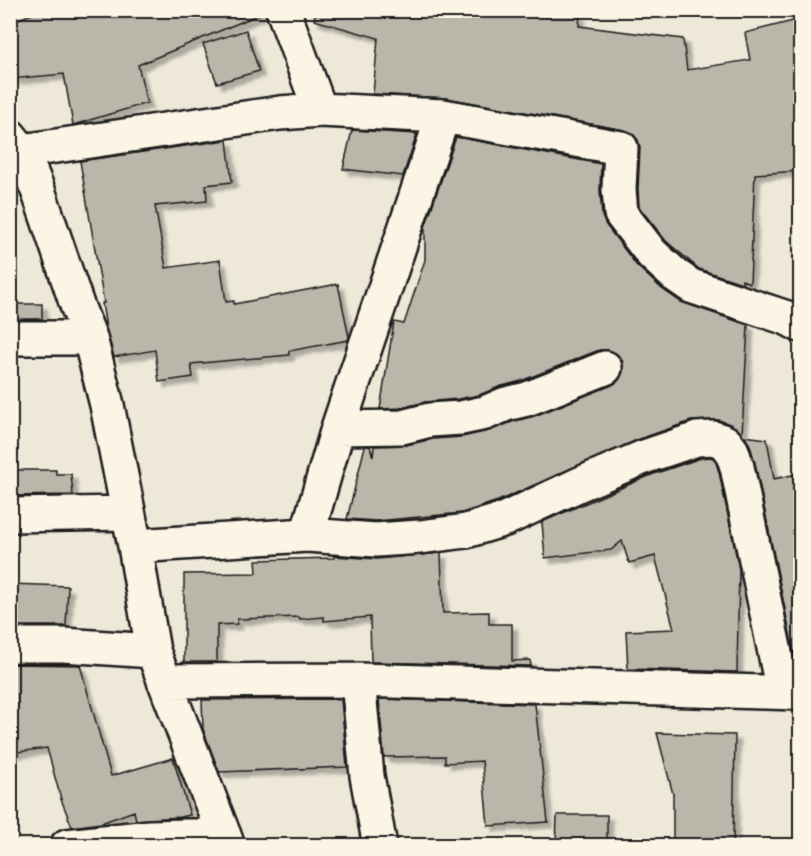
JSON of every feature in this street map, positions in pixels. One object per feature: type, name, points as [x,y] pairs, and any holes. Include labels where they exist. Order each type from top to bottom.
[{"type":"street","points":[[283,10],[320,110]]},
{"type":"street","points":[[67,846],[150,837],[226,840],[159,666],[107,405],[90,338],[77,304],[25,193],[16,143],[320,110],[443,116],[621,148],[619,189],[621,214],[663,265],[691,286],[787,318],[801,325]]},
{"type":"street","points":[[307,535],[338,428],[443,116]]},
{"type":"street","points":[[10,338],[90,338]]},
{"type":"street","points":[[338,428],[402,427],[430,420],[461,418],[485,413],[605,368]]},
{"type":"street","points":[[10,645],[63,645],[159,666],[358,680],[792,692],[737,466],[732,451],[725,442],[712,438],[697,439],[644,457],[485,526],[447,534],[376,540],[307,535],[135,546]]},
{"type":"street","points":[[10,515],[128,513]]},
{"type":"street","points":[[358,680],[367,776],[380,846]]},
{"type":"building","points":[[43,10],[265,10],[265,12],[138,65],[147,103],[73,125],[64,74],[10,79],[10,22]]},
{"type":"building","points":[[316,10],[551,10],[580,15],[579,26],[683,39],[687,70],[750,60],[745,33],[801,19],[801,171],[755,174],[750,283],[742,280],[742,283],[699,269],[666,241],[639,207],[640,148],[638,140],[632,133],[446,98],[373,94],[378,38],[314,20]]},
{"type":"building","points":[[246,30],[259,71],[217,83],[203,44]]},
{"type":"building","points":[[352,130],[417,134],[403,176],[343,169]]},
{"type":"building","points":[[456,137],[601,164],[602,216],[606,225],[637,266],[662,289],[681,302],[748,325],[742,434],[732,425],[719,420],[691,421],[637,440],[498,501],[462,513],[376,521],[347,519],[365,446],[370,446],[373,457],[374,446],[406,445],[489,431],[612,385],[619,380],[623,371],[623,362],[617,354],[608,350],[599,350],[479,395],[425,402],[400,408],[380,409],[394,322],[404,324],[425,260],[425,227]]},
{"type":"building","points":[[227,140],[232,182],[206,185],[207,201],[155,206],[166,268],[220,260],[226,302],[234,301],[234,304],[338,284],[349,337],[348,340],[289,351],[289,355],[191,364],[193,377],[159,382],[155,350],[114,357],[106,328],[102,303],[104,303],[80,161]]},
{"type":"building","points":[[10,304],[42,304],[42,319],[10,319]]},
{"type":"building","points":[[744,436],[767,439],[774,479],[801,473],[801,668],[797,668],[755,463],[750,445]]},
{"type":"building","points":[[711,457],[715,460],[719,472],[739,569],[737,672],[628,669],[626,631],[674,629],[655,556],[629,563],[622,541],[611,550],[545,558],[542,522],[651,475],[701,458]]},
{"type":"building","points":[[10,470],[56,470],[56,474],[71,474],[73,495],[10,496]]},
{"type":"building","points":[[441,553],[443,613],[489,612],[489,624],[512,624],[512,661],[530,660],[531,666],[371,662],[370,617],[324,621],[324,617],[237,619],[237,624],[217,625],[217,662],[184,662],[184,574],[257,573],[256,560],[334,558],[334,556],[377,559]]},
{"type":"building","points":[[10,584],[68,586],[66,626],[10,626]]},
{"type":"building","points":[[10,664],[80,665],[111,776],[173,758],[190,815],[136,820],[134,811],[101,823],[72,827],[61,799],[47,748],[10,753]]},
{"type":"building","points":[[341,699],[347,767],[219,772],[203,729],[202,700]]},
{"type":"building","points":[[379,699],[535,704],[548,822],[488,826],[482,761],[445,763],[445,756],[384,757]]},
{"type":"building","points":[[657,733],[735,735],[733,846],[673,846],[673,794]]},
{"type":"building","points":[[557,815],[607,815],[607,846],[556,846]]}]
